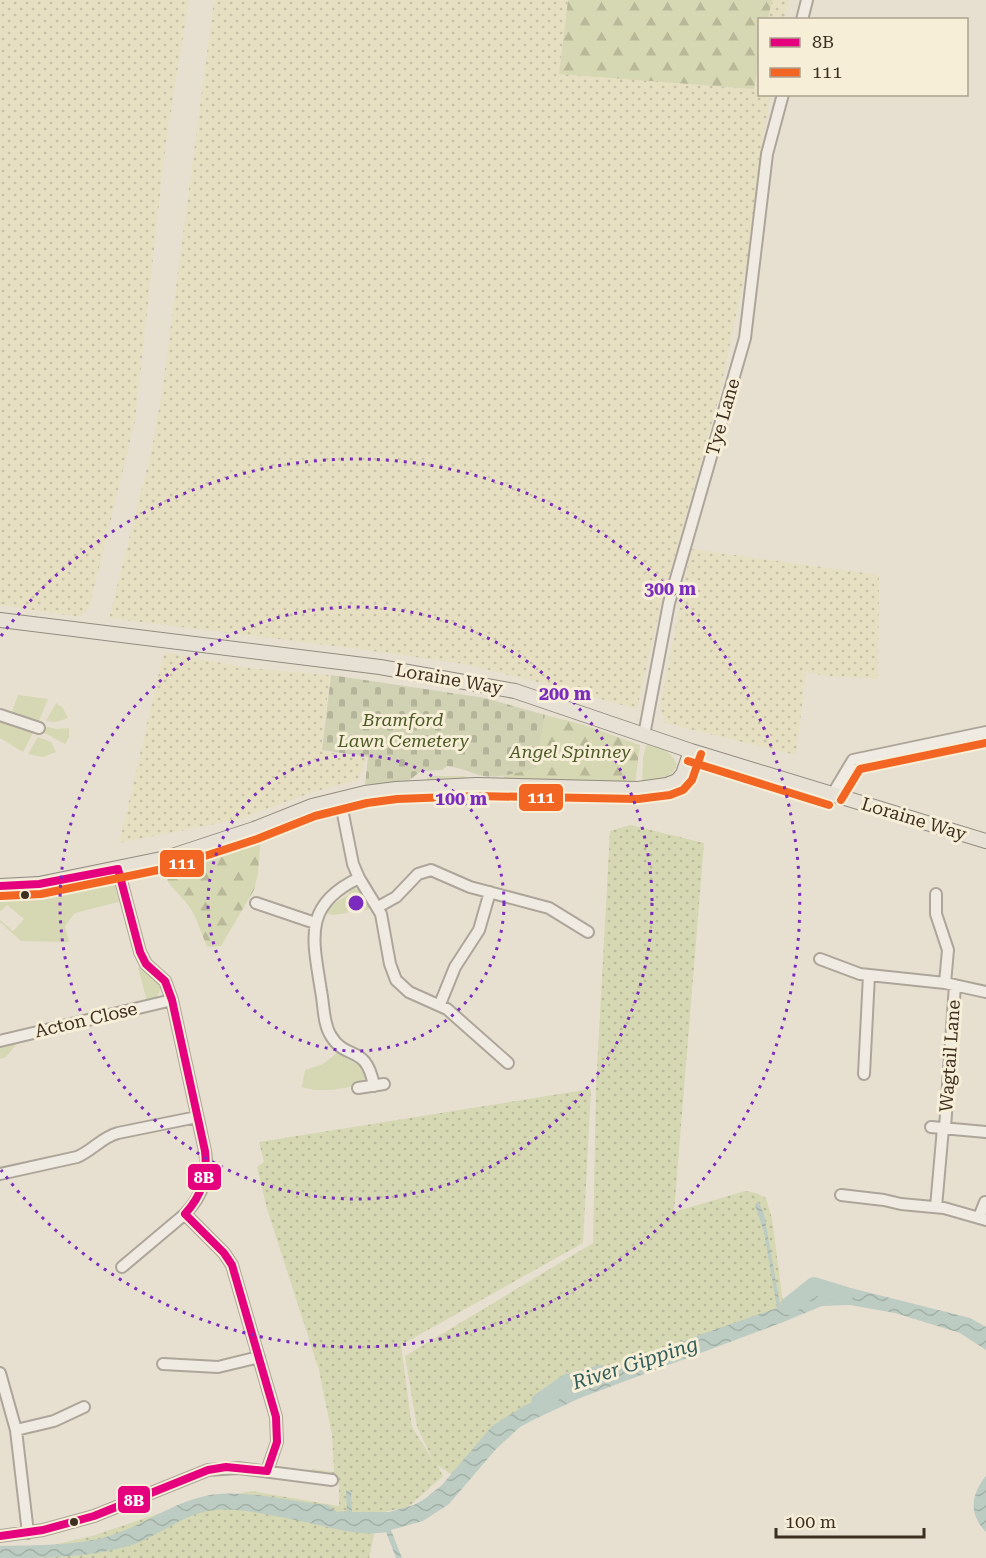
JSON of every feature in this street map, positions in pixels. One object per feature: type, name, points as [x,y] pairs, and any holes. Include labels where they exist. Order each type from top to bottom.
[{"type":"main road","name":"Loraine Way","points":[[0,620],[380,667],[515,691],[691,751],[986,841]]},
{"type":"main road","points":[[0,886],[39,884],[118,869],[183,853],[312,806],[396,789],[476,785],[652,788],[676,781],[686,769],[691,751]]},
{"type":"street","points":[[802,18],[807,0]]},
{"type":"street","name":"Tye Lane","points":[[644,735],[669,603],[746,338],[767,154],[782,96]]},
{"type":"street","points":[[0,715],[39,728]]},
{"type":"street","points":[[832,795],[853,760],[986,732]]},
{"type":"street","points":[[340,799],[350,851],[359,878],[378,907],[383,921],[390,964],[396,980],[409,992],[440,1004],[459,1018],[508,1063]]},
{"type":"street","points":[[118,869],[140,952],[146,964],[165,981],[172,1000],[205,1151],[207,1171],[200,1194],[185,1214],[122,1267]]},
{"type":"street","points":[[378,907],[396,897],[418,874],[428,870],[439,872],[470,887],[549,908],[588,932]]},
{"type":"street","points":[[358,1088],[379,1085],[367,1062],[338,1045],[328,1031],[313,940],[315,923],[330,897],[341,887],[359,878]]},
{"type":"street","points":[[440,1004],[455,967],[479,930],[490,892]]},
{"type":"street","name":"Wagtail Lane","points":[[936,894],[936,914],[948,950],[950,984],[944,1128],[936,1207]]},
{"type":"street","points":[[256,903],[315,923]]},
{"type":"street","points":[[820,959],[852,972],[950,984],[986,992]]},
{"type":"street","points":[[864,1074],[869,975]]},
{"type":"street","name":"Acton Close","points":[[0,1041],[172,1000]]},
{"type":"street","points":[[0,1174],[87,1153],[108,1137],[118,1133],[197,1117]]},
{"type":"street","points":[[931,1127],[986,1132]]},
{"type":"street","points":[[841,1195],[936,1207],[983,1218],[985,1202]]},
{"type":"street","points":[[185,1214],[224,1253],[232,1265],[277,1425],[277,1442],[267,1471]]},
{"type":"street","points":[[163,1364],[218,1367],[259,1357]]},
{"type":"street","points":[[0,1373],[16,1430],[28,1533]]},
{"type":"street","points":[[16,1430],[54,1421],[84,1407]]},
{"type":"street","points":[[0,1536],[28,1533],[94,1516],[208,1470],[226,1467],[332,1480]]},
{"type":"shaded area","points":[[0,0],[189,0],[166,142],[135,421],[89,609],[80,617],[0,605]]},
{"type":"shaded area","points":[[214,0],[568,0],[559,73],[754,89],[758,67],[758,96],[771,96],[763,135],[749,254],[718,401],[658,615],[637,709],[464,664],[109,618],[152,448],[162,392]]},
{"type":"shaded area","points":[[772,0],[789,0],[785,18],[768,18]]},
{"type":"shaded area","points":[[691,549],[879,575],[878,679],[827,676],[806,672],[796,755],[664,723],[660,706]]},
{"type":"shaded area","points":[[164,652],[249,668],[330,675],[321,751],[366,758],[358,780],[313,792],[240,819],[119,843]]},
{"type":"green space","points":[[568,0],[772,0],[768,18],[758,18],[758,67],[754,89],[559,74]]},
{"type":"green space","name":"Bramford Lawn Cemetery","points":[[331,675],[485,698],[545,715],[536,768],[493,777],[447,766],[442,770],[421,771],[407,782],[365,785],[368,757],[322,750]]},
{"type":"green space","points":[[18,695],[48,699],[38,723],[11,715]]},
{"type":"green space","points":[[56,703],[63,708],[68,718],[56,722],[46,721]]},
{"type":"green space","name":"Angel Spinney","points":[[545,715],[581,724],[640,745],[635,784],[505,781],[503,775],[536,768]]},
{"type":"green space","points":[[0,718],[34,731],[23,752],[0,738]]},
{"type":"green space","points":[[43,726],[57,729],[69,728],[69,737],[65,744],[41,731]]},
{"type":"green space","points":[[38,737],[51,742],[56,752],[43,757],[28,754]]},
{"type":"green space","points":[[646,745],[672,756],[677,765],[671,774],[658,780],[642,783]]},
{"type":"green space","points":[[431,776],[464,776],[469,779],[426,782]]},
{"type":"green space","points":[[630,825],[704,843],[674,1212],[745,1191],[766,1198],[772,1219],[784,1310],[670,1354],[567,1383],[493,1434],[454,1476],[437,1465],[443,1476],[408,1507],[379,1513],[369,1558],[0,1558],[0,1555],[9,1555],[92,1536],[172,1509],[251,1491],[339,1506],[339,1482],[310,1479],[312,1469],[334,1472],[332,1435],[319,1370],[267,1209],[257,1167],[264,1162],[259,1142],[591,1089],[583,1243],[401,1345],[412,1427],[434,1462],[417,1427],[405,1356],[593,1243],[596,1087],[610,831]]},
{"type":"green space","points":[[261,833],[258,873],[254,890],[221,946],[207,947],[189,905],[166,877],[166,864]]},
{"type":"green space","points":[[114,882],[119,902],[75,913],[65,926],[69,942],[21,941],[0,922],[0,920],[13,931],[24,919],[7,905],[1,911],[0,896],[43,895]]},
{"type":"green space","points":[[354,888],[359,890],[371,908],[363,911],[361,904],[347,906],[348,913],[332,915],[326,913],[331,906]]},
{"type":"green space","points":[[142,966],[155,978],[160,987],[156,997],[147,1001],[138,968]]},
{"type":"green space","points":[[19,1041],[6,1057],[0,1059],[0,1045]]},
{"type":"green space","points":[[337,1053],[362,1067],[365,1080],[335,1090],[302,1087],[305,1070],[323,1064]]},
{"type":"water","points":[[758,1201],[764,1214],[780,1305],[814,1290],[832,1287],[851,1288],[970,1318],[986,1327],[986,1350],[960,1333],[895,1313],[850,1305],[822,1306],[580,1398],[520,1427],[496,1449],[449,1504],[423,1521],[391,1530],[402,1558],[396,1558],[386,1532],[354,1532],[240,1510],[215,1510],[194,1515],[145,1540],[118,1549],[69,1556],[0,1558],[0,1546],[84,1542],[97,1539],[123,1531],[190,1500],[219,1494],[260,1495],[328,1505],[337,1512],[347,1511],[346,1491],[351,1491],[352,1512],[389,1512],[414,1505],[442,1485],[492,1426],[524,1406],[595,1372],[633,1362],[691,1338],[777,1308],[764,1232],[755,1205]]},
{"type":"water","points":[[986,1476],[986,1532],[976,1518],[974,1504],[977,1490]]},
{"type":"waterway","name":"River Gipping","points":[[789,1306],[814,1286],[844,1295]]},
{"type":"waterway","name":"River Gipping","points":[[540,1402],[567,1383],[601,1374]]},
{"type":"transit line","name":"111","points":[[841,800],[860,769],[986,743]]},
{"type":"transit line","name":"111","points":[[1,896],[41,894],[168,868],[257,839],[315,816],[367,803],[397,799],[476,796],[638,799],[670,795],[683,790],[692,780],[701,754]]},
{"type":"transit line","name":"111","points":[[688,761],[829,805]]},
{"type":"transit line","name":"8B","points":[[118,869],[140,952],[146,964],[165,981],[172,1000],[205,1151],[206,1169],[200,1192],[185,1214],[224,1253],[232,1265],[276,1417],[277,1442],[267,1471]]},
{"type":"transit line","name":"8B","points":[[0,886],[39,884],[118,869]]},
{"type":"transit line","name":"8B","points":[[0,1536],[43,1530],[94,1516],[208,1470],[226,1467],[267,1471]]}]
